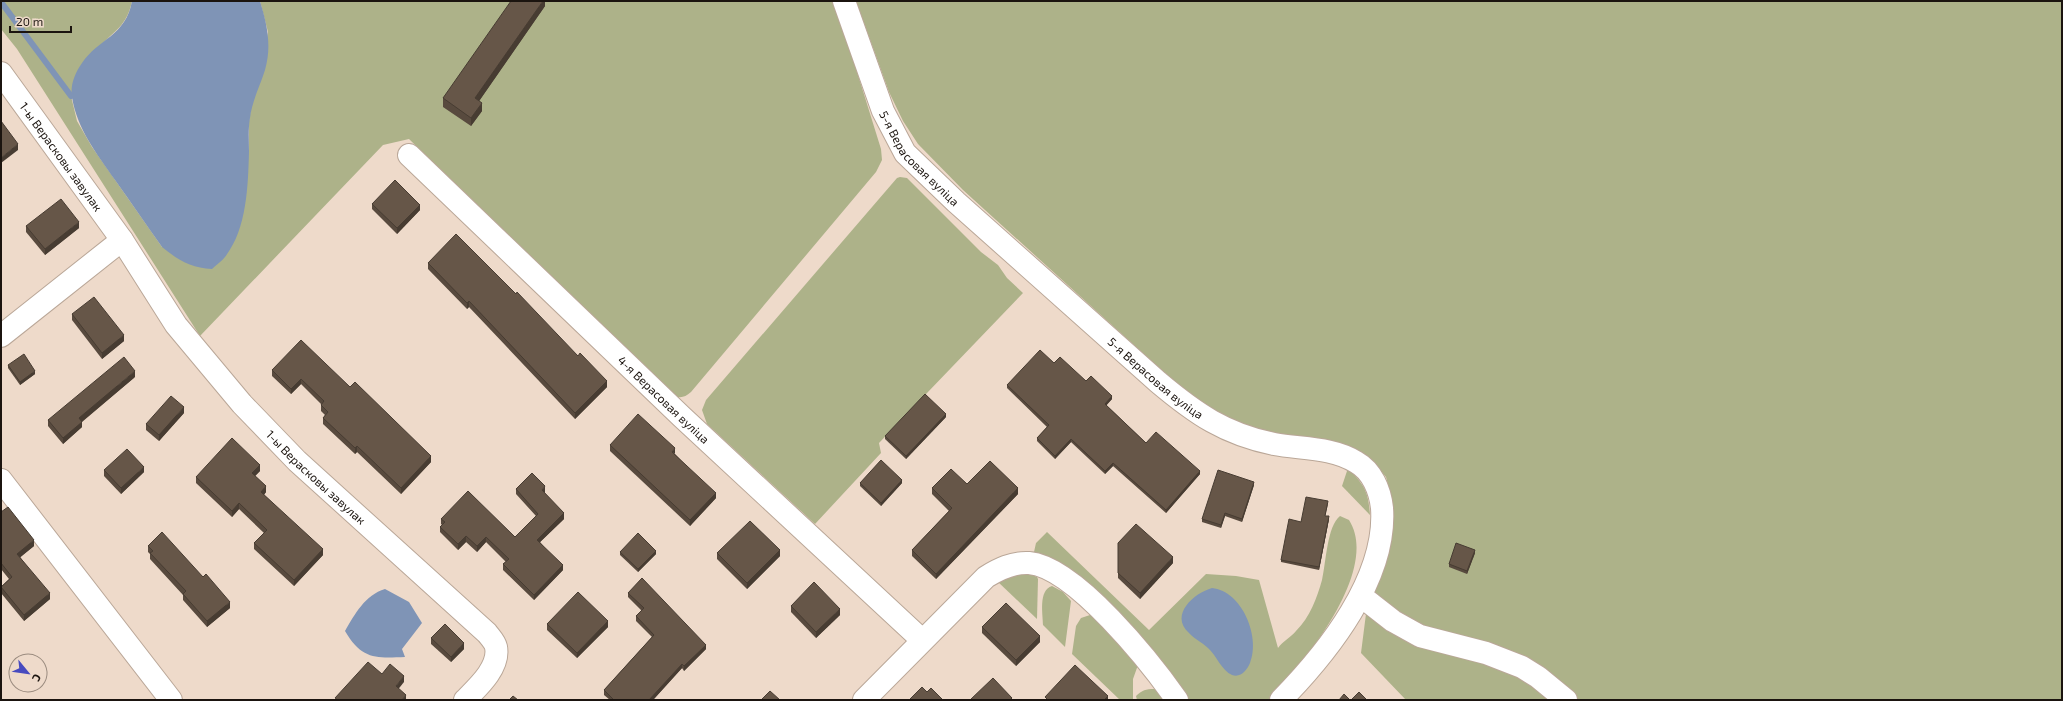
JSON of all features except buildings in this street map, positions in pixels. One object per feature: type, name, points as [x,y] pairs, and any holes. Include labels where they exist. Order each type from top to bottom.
[{"type":"street","name":"5-я Верасовая вуліца","points":[[844,1],[883,111],[898,144],[905,153],[956,202],[1158,382],[1216,425],[1248,437],[1275,444],[1336,453],[1356,462],[1371,475],[1381,497],[1383,523],[1378,556],[1361,596],[1343,624],[1314,662],[1281,700]]},
{"type":"street","name":"1-ы Верасковы завулак","points":[[1,73],[122,240],[176,326],[242,404],[298,460],[487,634],[496,646],[496,659],[492,670],[466,699]]},
{"type":"street","name":"4-я Верасовая вуліца","points":[[409,155],[682,416],[922,640]]},
{"type":"street","points":[[1,336],[122,240]]},
{"type":"street","points":[[1,480],[172,700]]},
{"type":"street","points":[[864,700],[922,640],[978,585],[996,570],[1019,563],[1029,563],[1052,571],[1074,586],[1119,627],[1149,661],[1177,700]]},
{"type":"street","points":[[1361,596],[1393,621],[1420,636],[1486,653],[1522,667],[1538,677],[1566,700]]},
{"type":"green space","points":[[1,1],[132,1],[127,16],[123,22],[95,51],[71,96],[77,121],[92,147],[162,247],[249,152],[249,121],[252,102],[258,87],[268,32],[260,1],[835,1],[881,149],[882,160],[876,172],[691,392],[684,397],[677,397],[671,394],[409,139],[383,145],[200,336],[17,49],[1,29]]},
{"type":"green space","points":[[856,1],[2062,1],[2062,700],[1406,700],[1361,653],[1367,606],[1391,540],[1394,519],[1386,477],[1373,462],[1254,430],[1232,422],[1189,395],[963,190],[918,144],[903,121],[889,92]]},
{"type":"green space","points":[[897,178],[907,178],[981,252],[998,265],[1007,278],[1023,293],[879,443],[881,453],[815,524],[707,424],[702,410],[706,400]]},
{"type":"green space","points":[[1348,468],[1365,489],[1370,515],[1342,486]]},
{"type":"green space","points":[[1340,516],[1349,520],[1356,541],[1355,564],[1347,590],[1334,616],[1318,641],[1284,684],[1269,700],[1189,700],[1177,683],[1034,552],[1036,543],[1047,532],[1149,630],[1206,574],[1236,576],[1259,580],[1278,648],[1301,626],[1312,607],[1322,580],[1332,528]]},
{"type":"green space","points":[[1019,569],[1037,577],[1038,579],[1037,619],[996,580]]},
{"type":"green space","points":[[1052,586],[1063,592],[1071,601],[1065,647],[1043,625],[1043,597],[1048,588]]},
{"type":"green space","points":[[1090,615],[1095,617],[1138,665],[1133,679],[1133,700],[1120,700],[1072,654],[1076,626],[1081,618]]},
{"type":"green space","points":[[1154,689],[1159,691],[1167,700],[1137,700],[1136,696],[1140,692]]},
{"type":"water","points":[[132,1],[260,1],[267,27],[268,52],[265,70],[254,100],[250,118],[248,179],[245,207],[238,234],[232,246],[224,258],[212,269],[191,265],[174,256],[162,247],[95,151],[78,120],[72,97],[72,88],[77,71],[88,55],[118,30],[129,13]]},
{"type":"water","points":[[1212,588],[1223,591],[1232,597],[1240,606],[1251,629],[1253,652],[1250,663],[1245,671],[1235,676],[1228,673],[1211,651],[1191,635],[1184,626],[1182,619],[1186,606],[1198,595]]},
{"type":"water","points":[[385,589],[409,602],[422,623],[402,649],[405,657],[378,657],[370,655],[357,647],[345,631],[366,600]]},
{"type":"waterway","points":[[1,2],[71,96]]}]
